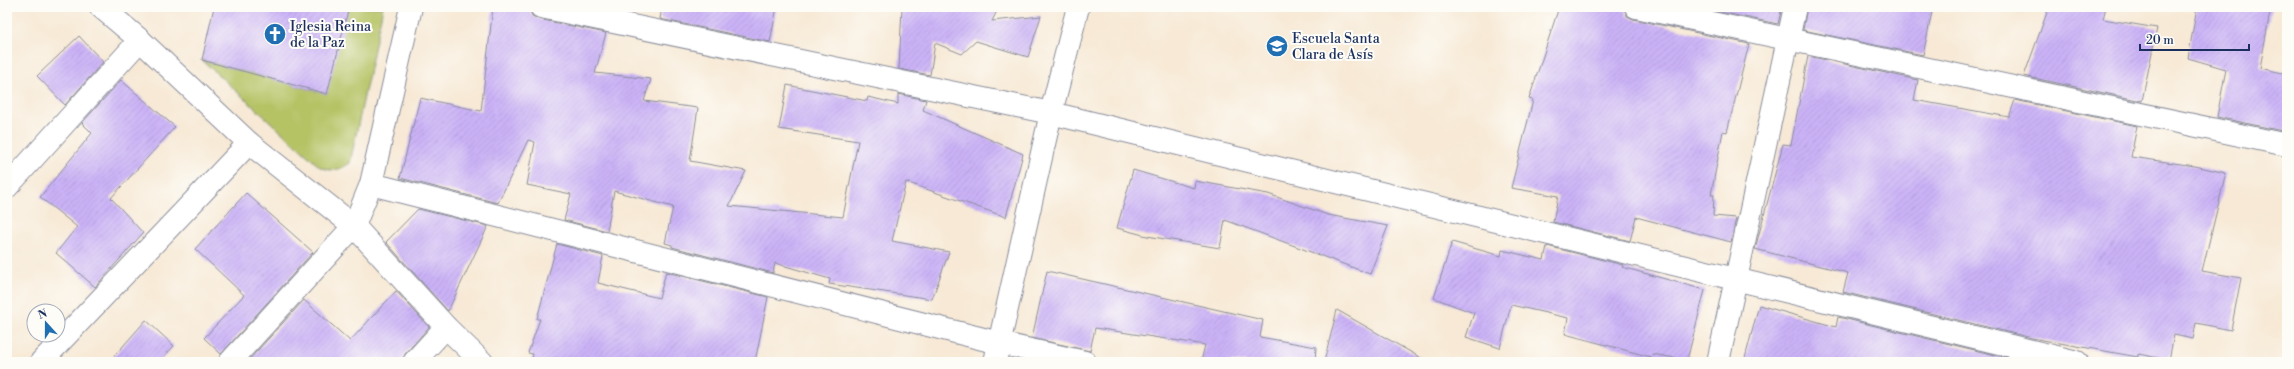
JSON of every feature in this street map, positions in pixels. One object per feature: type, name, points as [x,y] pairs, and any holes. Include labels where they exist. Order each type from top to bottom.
[{"type":"street","points":[[101,7],[140,40],[250,143],[354,226],[446,327],[482,362]]},
{"type":"street","points":[[230,362],[354,226],[371,184],[411,7]]},
{"type":"street","points":[[542,7],[1051,113],[2076,362]]},
{"type":"street","points":[[997,352],[1051,113],[1078,7]]},
{"type":"street","points":[[1636,7],[2287,145]]},
{"type":"street","points":[[1718,362],[1795,7]]},
{"type":"street","points":[[7,188],[140,40]]},
{"type":"street","points":[[41,362],[250,143]]},
{"type":"street","points":[[371,184],[997,352],[1086,362]]},
{"type":"street","points":[[414,362],[446,327]]},
{"type":"green space","points":[[341,7],[383,7],[350,163],[342,168],[328,170],[320,167],[202,60],[327,94]]},
{"type":"building","name":"Iglesia Reina de la Paz","points":[[214,7],[349,7],[327,94],[202,60]]},
{"type":"building","points":[[493,7],[529,7],[532,16],[538,19],[606,33],[595,73],[651,79],[644,101],[698,108],[690,161],[746,171],[729,206],[843,217],[858,141],[779,129],[787,85],[867,101],[868,97],[898,104],[898,94],[926,100],[923,110],[1023,154],[1006,217],[906,182],[892,241],[949,252],[932,299],[829,284],[830,279],[775,263],[773,273],[672,247],[672,245],[665,243],[673,207],[614,191],[607,231],[564,220],[571,194],[527,185],[535,142],[528,140],[498,203],[400,178],[420,98],[481,111]]},
{"type":"building","points":[[662,7],[777,7],[770,42],[660,19]]},
{"type":"building","points":[[902,7],[999,7],[992,21],[1041,16],[1028,57],[976,41],[962,54],[935,43],[930,75],[899,69]]},
{"type":"building","points":[[1559,7],[1624,7],[1627,16],[1633,19],[1749,44],[1727,132],[1723,131],[1711,195],[1714,195],[1713,216],[1736,218],[1731,242],[1636,217],[1630,241],[1553,222],[1558,196],[1511,188],[1533,100],[1529,99]]},
{"type":"building","points":[[1696,7],[1782,7],[1778,24]]},
{"type":"building","points":[[1807,7],[1933,7],[1923,55],[1803,30]]},
{"type":"building","points":[[2049,7],[2106,7],[2103,19],[2157,28],[2142,101],[2024,76]]},
{"type":"building","points":[[2197,7],[2271,7],[2260,68],[2287,74],[2287,132],[2217,117],[2226,69],[2188,58]]},
{"type":"building","points":[[79,36],[103,62],[65,105],[37,76]]},
{"type":"building","points":[[1808,56],[1918,80],[1914,100],[2009,117],[2015,100],[2137,126],[2131,157],[2195,166],[2226,173],[2202,271],[2241,278],[2231,330],[2196,323],[2193,339],[2174,335],[2169,360],[2138,354],[2138,357],[2032,338],[1843,292],[1848,273],[1755,249],[1783,144],[1791,145]]},
{"type":"building","points":[[121,80],[175,127],[111,198],[143,233],[95,287],[56,253],[77,227],[40,197],[92,133],[82,123]]},
{"type":"building","points":[[1133,170],[1194,188],[1195,181],[1268,194],[1328,215],[1388,226],[1370,274],[1225,220],[1220,248],[1147,236],[1117,228]]},
{"type":"building","points":[[246,193],[313,252],[221,354],[204,338],[244,295],[195,249]]},
{"type":"building","points":[[418,209],[488,226],[448,311],[386,242]]},
{"type":"building","points":[[1452,242],[1501,256],[1502,250],[1544,260],[1547,246],[1623,265],[1622,267],[1705,290],[1687,360],[1652,354],[1651,357],[1565,334],[1568,318],[1511,305],[1500,348],[1466,337],[1474,313],[1434,298]]},
{"type":"building","points":[[557,244],[603,256],[598,283],[659,298],[666,272],[768,297],[755,362],[531,362],[533,354],[528,353],[540,319],[537,319]]},
{"type":"building","points":[[1047,271],[1263,320],[1260,337],[1316,347],[1315,362],[1201,362],[1205,345],[1095,328],[1090,351],[1032,338]]},
{"type":"building","points":[[396,291],[429,327],[405,354],[402,362],[247,362],[304,300],[350,341]]},
{"type":"building","points":[[1759,305],[1836,327],[1838,317],[2024,362],[1744,362]]},
{"type":"building","points":[[1337,310],[1428,362],[1324,362]]},
{"type":"building","points":[[146,320],[174,346],[159,362],[109,362]]},
{"type":"place","name":"Iglesia Reina de la Paz","points":[[275,34]]},
{"type":"place","name":"Escuela Santa Clara de Asís","points":[[1277,46]]}]
